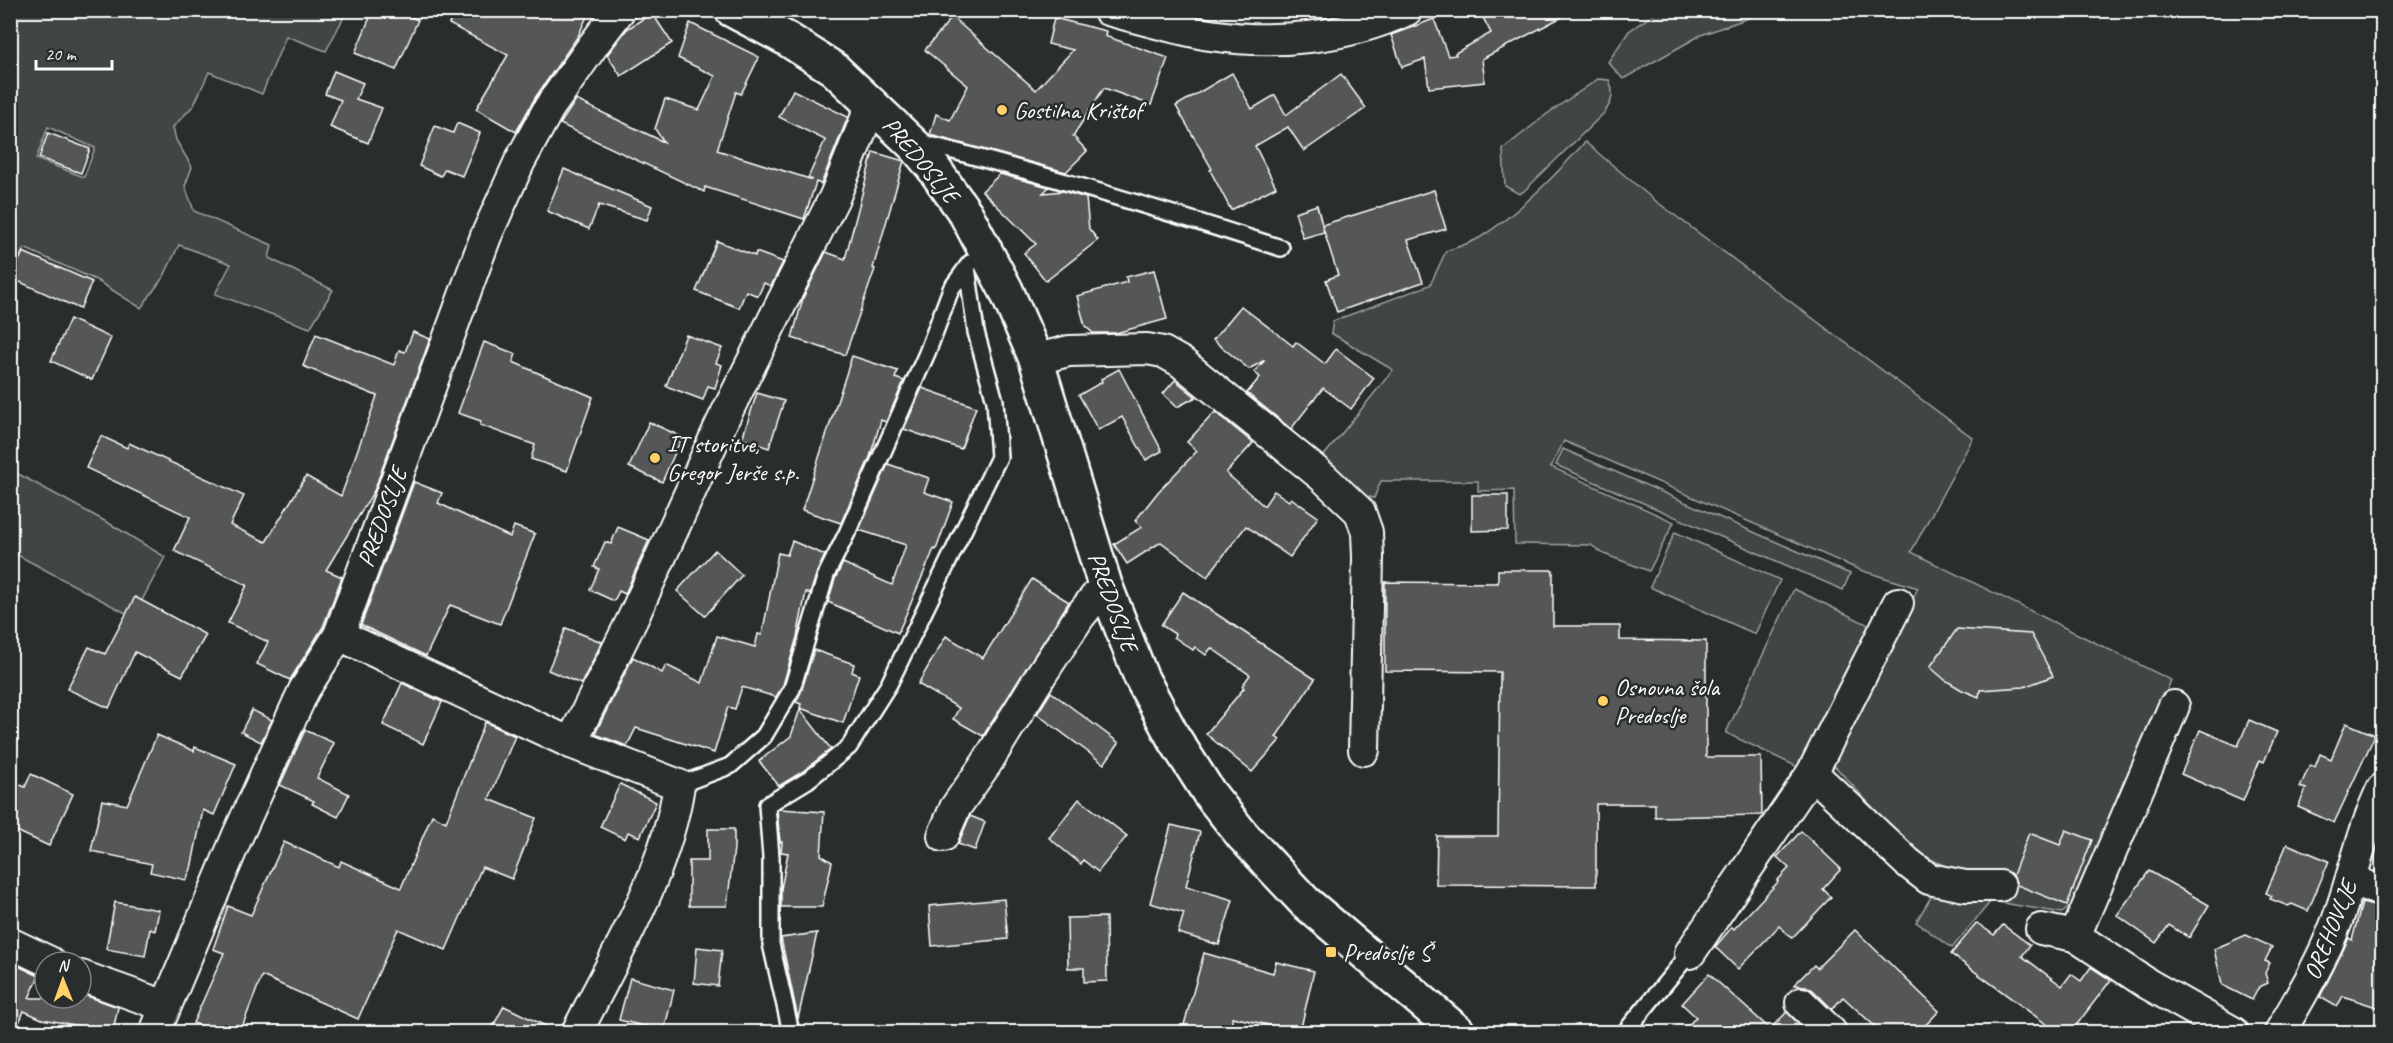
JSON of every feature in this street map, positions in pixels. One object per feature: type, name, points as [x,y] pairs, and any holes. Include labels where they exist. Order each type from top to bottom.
[{"type":"street","name":"PREDOSLJE","points":[[160,1019],[233,847],[304,690],[339,634],[486,237],[520,161],[549,108],[621,10]]},
{"type":"street","points":[[1108,10],[1209,34],[1251,39],[1323,36],[1355,29],[1407,10]]},
{"type":"street","name":"PREDOSLJE","points":[[739,12],[834,69],[872,103],[915,147],[932,166],[966,214],[974,256],[1006,290],[1036,359],[1105,585],[1141,676],[1172,735],[1209,793],[1243,836],[1305,902],[1458,1032]]},
{"type":"street","name":"PREDOSLJE","points":[[571,743],[633,618],[721,423],[835,196],[872,103]]},
{"type":"street","points":[[1036,359],[1070,351],[1147,348],[1163,352],[1216,390],[1323,477],[1360,512],[1367,532],[1368,557],[1364,750]]},
{"type":"street","points":[[943,836],[955,808],[986,764],[1080,616],[1105,585]]},
{"type":"street","points":[[1690,953],[1812,773],[1898,603]]},
{"type":"street","points":[[339,634],[571,743],[679,785],[675,810],[651,882],[577,1032]]},
{"type":"street","points":[[2075,936],[2174,706]]},
{"type":"street","points":[[1812,773],[1907,862],[1929,879],[1965,886],[2000,886]]},
{"type":"street","name":"OREHOVLJE","points":[[2280,1032],[2320,965],[2382,789]]},
{"type":"street","points":[[2351,881],[2382,891]]},
{"type":"street","points":[[2041,929],[2075,936],[2148,984],[2233,1032]]},
{"type":"street","points":[[10,943],[33,954]]},
{"type":"street","points":[[93,983],[160,1019]]},
{"type":"street","points":[[1800,1003],[1831,1032]]},
{"type":"lane","points":[[915,147],[934,146],[1047,175],[1281,248]]},
{"type":"lane","points":[[679,785],[730,766],[764,736],[792,689],[826,575],[922,364],[951,289],[974,256]]},
{"type":"lane","points":[[791,1032],[771,944],[771,857],[767,805],[808,780],[849,747],[889,684],[999,457],[995,401],[976,332],[974,256]]},
{"type":"lane","points":[[1625,1032],[1690,953]]},
{"type":"shaded area","points":[[11,10],[347,11],[326,51],[286,36],[262,94],[209,72],[194,105],[173,127],[176,140],[192,167],[185,186],[194,211],[272,245],[269,258],[333,290],[310,328],[215,294],[231,264],[179,245],[164,276],[141,308],[96,280],[24,248],[11,274]],"holes":[[[48,127],[95,148],[84,177],[36,159]]]},
{"type":"shaded area","points":[[1658,11],[1768,11],[1701,35],[1623,79],[1608,62],[1629,31]]},
{"type":"shaded area","points":[[1598,79],[1609,80],[1612,89],[1611,100],[1605,112],[1523,192],[1519,194],[1505,186],[1503,149],[1547,114]]},
{"type":"shaded area","points":[[1585,142],[1653,199],[1973,438],[1911,552],[2171,680],[2081,898],[2062,913],[1991,901],[1952,948],[1916,922],[1931,897],[1953,870],[1925,856],[1899,836],[1832,763],[1918,588],[1860,570],[1564,441],[1551,467],[1674,522],[1649,571],[1604,554],[1591,545],[1515,544],[1514,490],[1478,491],[1478,481],[1381,481],[1374,498],[1353,493],[1318,463],[1393,370],[1331,333],[1333,321],[1430,285],[1446,251],[1477,239],[1495,227],[1523,205]]},
{"type":"shaded area","points":[[1563,449],[1850,574],[1843,590],[1556,465]]},
{"type":"shaded area","points":[[11,470],[165,557],[133,617],[12,552],[11,554]]},
{"type":"shaded area","points":[[1675,532],[1780,580],[1755,634],[1650,587]]},
{"type":"shaded area","points":[[1794,589],[1873,627],[1804,770],[1726,733]]},
{"type":"building","points":[[373,10],[395,10],[418,20],[396,70],[355,53]]},
{"type":"building","points":[[456,10],[590,10],[578,36],[535,98],[516,132],[476,109],[508,55],[449,24]]},
{"type":"building","points":[[1479,10],[1575,10],[1482,59],[1485,82],[1429,88],[1425,59],[1402,67],[1391,35],[1434,19],[1448,56],[1456,55],[1455,53],[1491,33]]},
{"type":"building","points":[[652,13],[672,43],[621,76],[607,55],[627,29]]},
{"type":"building","points":[[952,17],[1036,90],[1073,50],[1048,44],[1054,18],[1106,31],[1105,36],[1168,58],[1151,105],[1104,88],[1073,136],[1087,151],[1066,172],[930,135],[936,114],[950,120],[968,86],[925,50]]},
{"type":"building","points":[[690,23],[759,57],[741,94],[736,92],[717,150],[813,180],[808,178],[825,140],[779,117],[793,90],[848,117],[821,184],[816,182],[804,219],[705,187],[704,192],[560,124],[576,100],[664,142],[655,129],[665,99],[699,110],[715,76],[678,58]]},
{"type":"building","points":[[334,71],[363,83],[356,99],[382,108],[368,143],[330,127],[341,100],[325,94]]},
{"type":"building","points":[[1232,73],[1252,109],[1275,95],[1286,115],[1341,74],[1366,108],[1304,151],[1288,127],[1255,146],[1276,187],[1231,210],[1210,170],[1212,169],[1176,106]]},
{"type":"building","points":[[457,123],[480,133],[462,176],[445,169],[441,176],[419,166],[435,126],[453,133]]},
{"type":"building","points":[[48,133],[90,149],[81,173],[39,158]]},
{"type":"building","points":[[873,152],[904,161],[873,268],[875,269],[845,355],[792,338],[803,298],[826,252],[845,259]]},
{"type":"building","points":[[564,169],[652,206],[647,220],[599,205],[589,229],[547,211]]},
{"type":"building","points":[[1000,174],[1049,187],[1043,193],[1063,191],[1086,198],[1089,229],[1098,240],[1046,281],[1024,253],[1036,244],[982,191]]},
{"type":"building","points":[[1434,190],[1446,229],[1408,240],[1423,282],[1337,312],[1326,280],[1338,275],[1322,225]]},
{"type":"building","points":[[1317,205],[1324,232],[1303,238],[1295,212]]},
{"type":"building","points":[[717,241],[755,256],[756,252],[783,262],[771,286],[764,283],[758,296],[746,291],[739,308],[696,291]]},
{"type":"building","points":[[23,252],[92,282],[80,309],[11,278]]},
{"type":"building","points":[[1154,270],[1167,319],[1116,333],[1093,333],[1085,326],[1077,296],[1127,282],[1126,277]]},
{"type":"building","points":[[1241,306],[1293,346],[1296,342],[1325,364],[1336,349],[1374,378],[1351,409],[1323,388],[1291,429],[1247,393],[1260,377],[1254,372],[1265,360],[1249,369],[1213,340]]},
{"type":"building","points":[[70,319],[111,338],[92,380],[51,361]]},
{"type":"building","points":[[413,332],[430,339],[374,491],[326,570],[342,577],[323,627],[290,680],[257,664],[268,642],[228,623],[247,585],[174,551],[190,517],[86,468],[101,436],[127,448],[129,443],[244,496],[230,525],[266,542],[306,476],[341,496],[377,396],[303,366],[316,334],[394,365],[399,350],[405,352]]},
{"type":"building","points":[[686,335],[722,348],[716,363],[722,365],[715,388],[708,386],[703,400],[666,386]]},
{"type":"building","points":[[484,342],[516,354],[513,362],[593,397],[567,471],[531,459],[535,445],[480,425],[481,421],[458,413]]},
{"type":"building","points":[[852,356],[898,371],[895,378],[904,381],[886,422],[881,420],[870,457],[841,523],[802,510]]},
{"type":"building","points":[[1119,369],[1162,451],[1146,460],[1122,417],[1098,430],[1079,395]]},
{"type":"building","points":[[1175,380],[1196,397],[1177,407],[1163,394]]},
{"type":"building","points":[[922,388],[976,407],[961,449],[904,429]]},
{"type":"building","points":[[757,393],[784,401],[769,448],[742,439]]},
{"type":"building","points":[[1215,412],[1253,443],[1226,473],[1264,506],[1274,491],[1289,501],[1291,498],[1318,517],[1290,557],[1246,526],[1207,577],[1161,542],[1127,564],[1114,544],[1142,527],[1135,521],[1158,492],[1197,451],[1187,442]]},
{"type":"building","name":"IT storitve, Gregor Jerše s.p.","points":[[649,422],[682,437],[662,482],[629,467]]},
{"type":"building","points":[[888,464],[929,478],[924,492],[953,502],[936,550],[934,549],[898,633],[828,602],[843,563],[892,585],[906,545],[859,530]]},
{"type":"building","points":[[414,482],[442,493],[438,503],[510,537],[514,526],[535,534],[500,624],[450,605],[426,656],[361,625]]},
{"type":"building","points":[[1472,495],[1508,495],[1508,530],[1472,531]]},
{"type":"building","points":[[618,527],[649,540],[625,594],[619,591],[614,601],[590,590],[599,569],[594,567],[605,542],[611,544]]},
{"type":"building","points":[[792,541],[825,555],[810,594],[806,592],[797,637],[783,685],[776,697],[742,687],[735,709],[728,707],[714,753],[636,728],[627,746],[595,734],[633,657],[662,673],[666,665],[702,683],[717,636],[755,647],[758,634],[762,635],[778,553],[787,555]]},
{"type":"building","points":[[715,550],[742,575],[705,616],[677,591]]},
{"type":"building","name":"Osnovna šola Predoslje","points":[[1498,570],[1553,570],[1553,626],[1620,626],[1620,640],[1706,641],[1706,757],[1761,757],[1762,815],[1655,817],[1655,804],[1596,804],[1596,886],[1436,885],[1437,836],[1498,836],[1500,672],[1385,671],[1385,582],[1498,583]]},
{"type":"building","points":[[1032,579],[1069,602],[983,736],[953,719],[959,708],[918,684],[946,636],[983,658]]},
{"type":"building","points":[[1183,592],[1315,679],[1276,737],[1280,740],[1252,772],[1206,734],[1244,688],[1242,686],[1250,675],[1211,648],[1206,655],[1195,647],[1193,650],[1161,625]]},
{"type":"building","points":[[135,597],[206,635],[182,676],[135,652],[109,708],[67,689],[89,647],[105,654]]},
{"type":"building","points":[[566,628],[602,642],[581,684],[548,670]]},
{"type":"building","points":[[1957,629],[2031,634],[2053,676],[2024,687],[1980,690],[1979,697],[1962,690],[1945,680],[1930,667]]},
{"type":"building","points":[[814,650],[854,664],[852,672],[859,675],[843,723],[800,708],[801,704],[796,702]]},
{"type":"building","points":[[402,683],[442,702],[423,744],[383,725]]},
{"type":"building","points":[[1051,692],[1119,743],[1104,764],[1037,714]]},
{"type":"building","points":[[800,709],[831,749],[802,772],[779,786],[759,761],[791,736]]},
{"type":"building","points":[[252,710],[272,720],[261,742],[241,732]]},
{"type":"building","points":[[2249,720],[2277,732],[2264,762],[2260,760],[2243,801],[2181,774],[2200,730],[2238,746]]},
{"type":"building","points":[[485,722],[515,736],[489,799],[536,818],[512,879],[482,867],[446,950],[398,929],[358,1019],[262,976],[240,1032],[218,1032],[193,1023],[224,953],[213,949],[228,906],[251,915],[284,842],[339,867],[341,861],[401,888],[432,815],[446,822]]},
{"type":"building","points":[[2346,723],[2375,735],[2334,823],[2298,807],[2306,789],[2300,787],[2310,765],[2315,767],[2320,754],[2331,759]]},
{"type":"building","points":[[305,730],[334,743],[317,778],[349,794],[338,817],[312,804],[314,801],[280,785]]},
{"type":"building","points":[[157,735],[194,751],[195,747],[236,764],[214,815],[203,810],[191,869],[186,880],[150,872],[152,864],[91,851],[102,800],[127,805]]},
{"type":"building","points":[[31,774],[73,794],[49,846],[10,828],[10,801],[18,784],[25,787]]},
{"type":"building","points":[[620,784],[656,802],[640,837],[628,832],[625,839],[600,827]]},
{"type":"building","points":[[1079,799],[1127,836],[1098,872],[1083,860],[1081,864],[1049,838]]},
{"type":"building","points":[[777,810],[824,812],[821,855],[832,862],[822,907],[781,907],[781,889],[788,853],[781,852],[782,842],[780,842]]},
{"type":"building","points":[[970,816],[985,822],[975,850],[958,844]]},
{"type":"building","points":[[1171,825],[1200,832],[1186,886],[1233,900],[1219,945],[1178,933],[1184,913],[1150,903]]},
{"type":"building","points":[[708,829],[734,829],[727,906],[689,906],[689,861],[708,861]]},
{"type":"building","points":[[2066,830],[2092,840],[2067,905],[2017,885],[2013,875],[2029,833],[2060,845]]},
{"type":"building","points":[[1801,831],[1841,869],[1823,889],[1831,897],[1792,938],[1779,926],[1738,969],[1715,947],[1789,868],[1777,857]]},
{"type":"building","points":[[2287,844],[2329,861],[2308,911],[2292,904],[2288,906],[2270,899],[2272,896],[2266,893]]},
{"type":"building","points":[[2149,871],[2209,905],[2189,938],[2169,925],[2156,943],[2117,915]]},
{"type":"building","points":[[1004,899],[1008,939],[932,946],[929,906]]},
{"type":"building","points":[[115,902],[159,910],[155,931],[150,929],[145,956],[106,949]]},
{"type":"building","points":[[2362,903],[2382,908],[2382,1009],[2343,996],[2337,1007],[2320,997],[2349,938],[2352,940]]},
{"type":"building","points":[[1106,917],[1107,981],[1084,982],[1084,968],[1068,968],[1067,918]]},
{"type":"building","points":[[1977,923],[1994,935],[2003,925],[2030,945],[2022,956],[2062,986],[2071,974],[2081,981],[2091,967],[2111,980],[2071,1032],[2057,1032],[1951,954]]},
{"type":"building","points":[[1855,930],[1939,1011],[1919,1032],[1881,1032],[1843,997],[1832,1009],[1813,990],[1806,986],[1794,985],[1814,965],[1817,968]]},
{"type":"building","points":[[817,933],[798,1019],[781,938]]},
{"type":"building","points":[[2246,935],[2272,947],[2265,961],[2270,963],[2265,973],[2268,983],[2259,987],[2252,1000],[2222,985],[2214,949]]},
{"type":"building","points":[[697,947],[722,950],[718,986],[694,983]]},
{"type":"building","points":[[1204,953],[1273,973],[1276,962],[1314,971],[1300,1032],[1232,1017],[1232,1032],[1182,1032]]},
{"type":"building","points":[[10,962],[33,973],[33,989],[29,998],[33,998],[33,1010],[93,1010],[93,998],[118,1007],[113,1032],[42,1019],[24,1011],[15,1032],[10,1032]]},
{"type":"building","points":[[1709,974],[1770,1029],[1787,1012],[1807,1032],[1682,1032],[1696,1017],[1682,1004]]},
{"type":"building","points":[[630,978],[674,990],[664,1031],[619,1020]]},
{"type":"building","points":[[504,1006],[558,1032],[490,1032]]},
{"type":"place","name":"Gostilna Krištof","points":[[1002,110]]},
{"type":"place","name":"IT storitve, Gregor Jerše s.p.","points":[[655,458]]},
{"type":"place","name":"Osnovna šola Predoslje","points":[[1603,701]]},
{"type":"place","name":"Predoslje Š","points":[[1331,952]]}]
